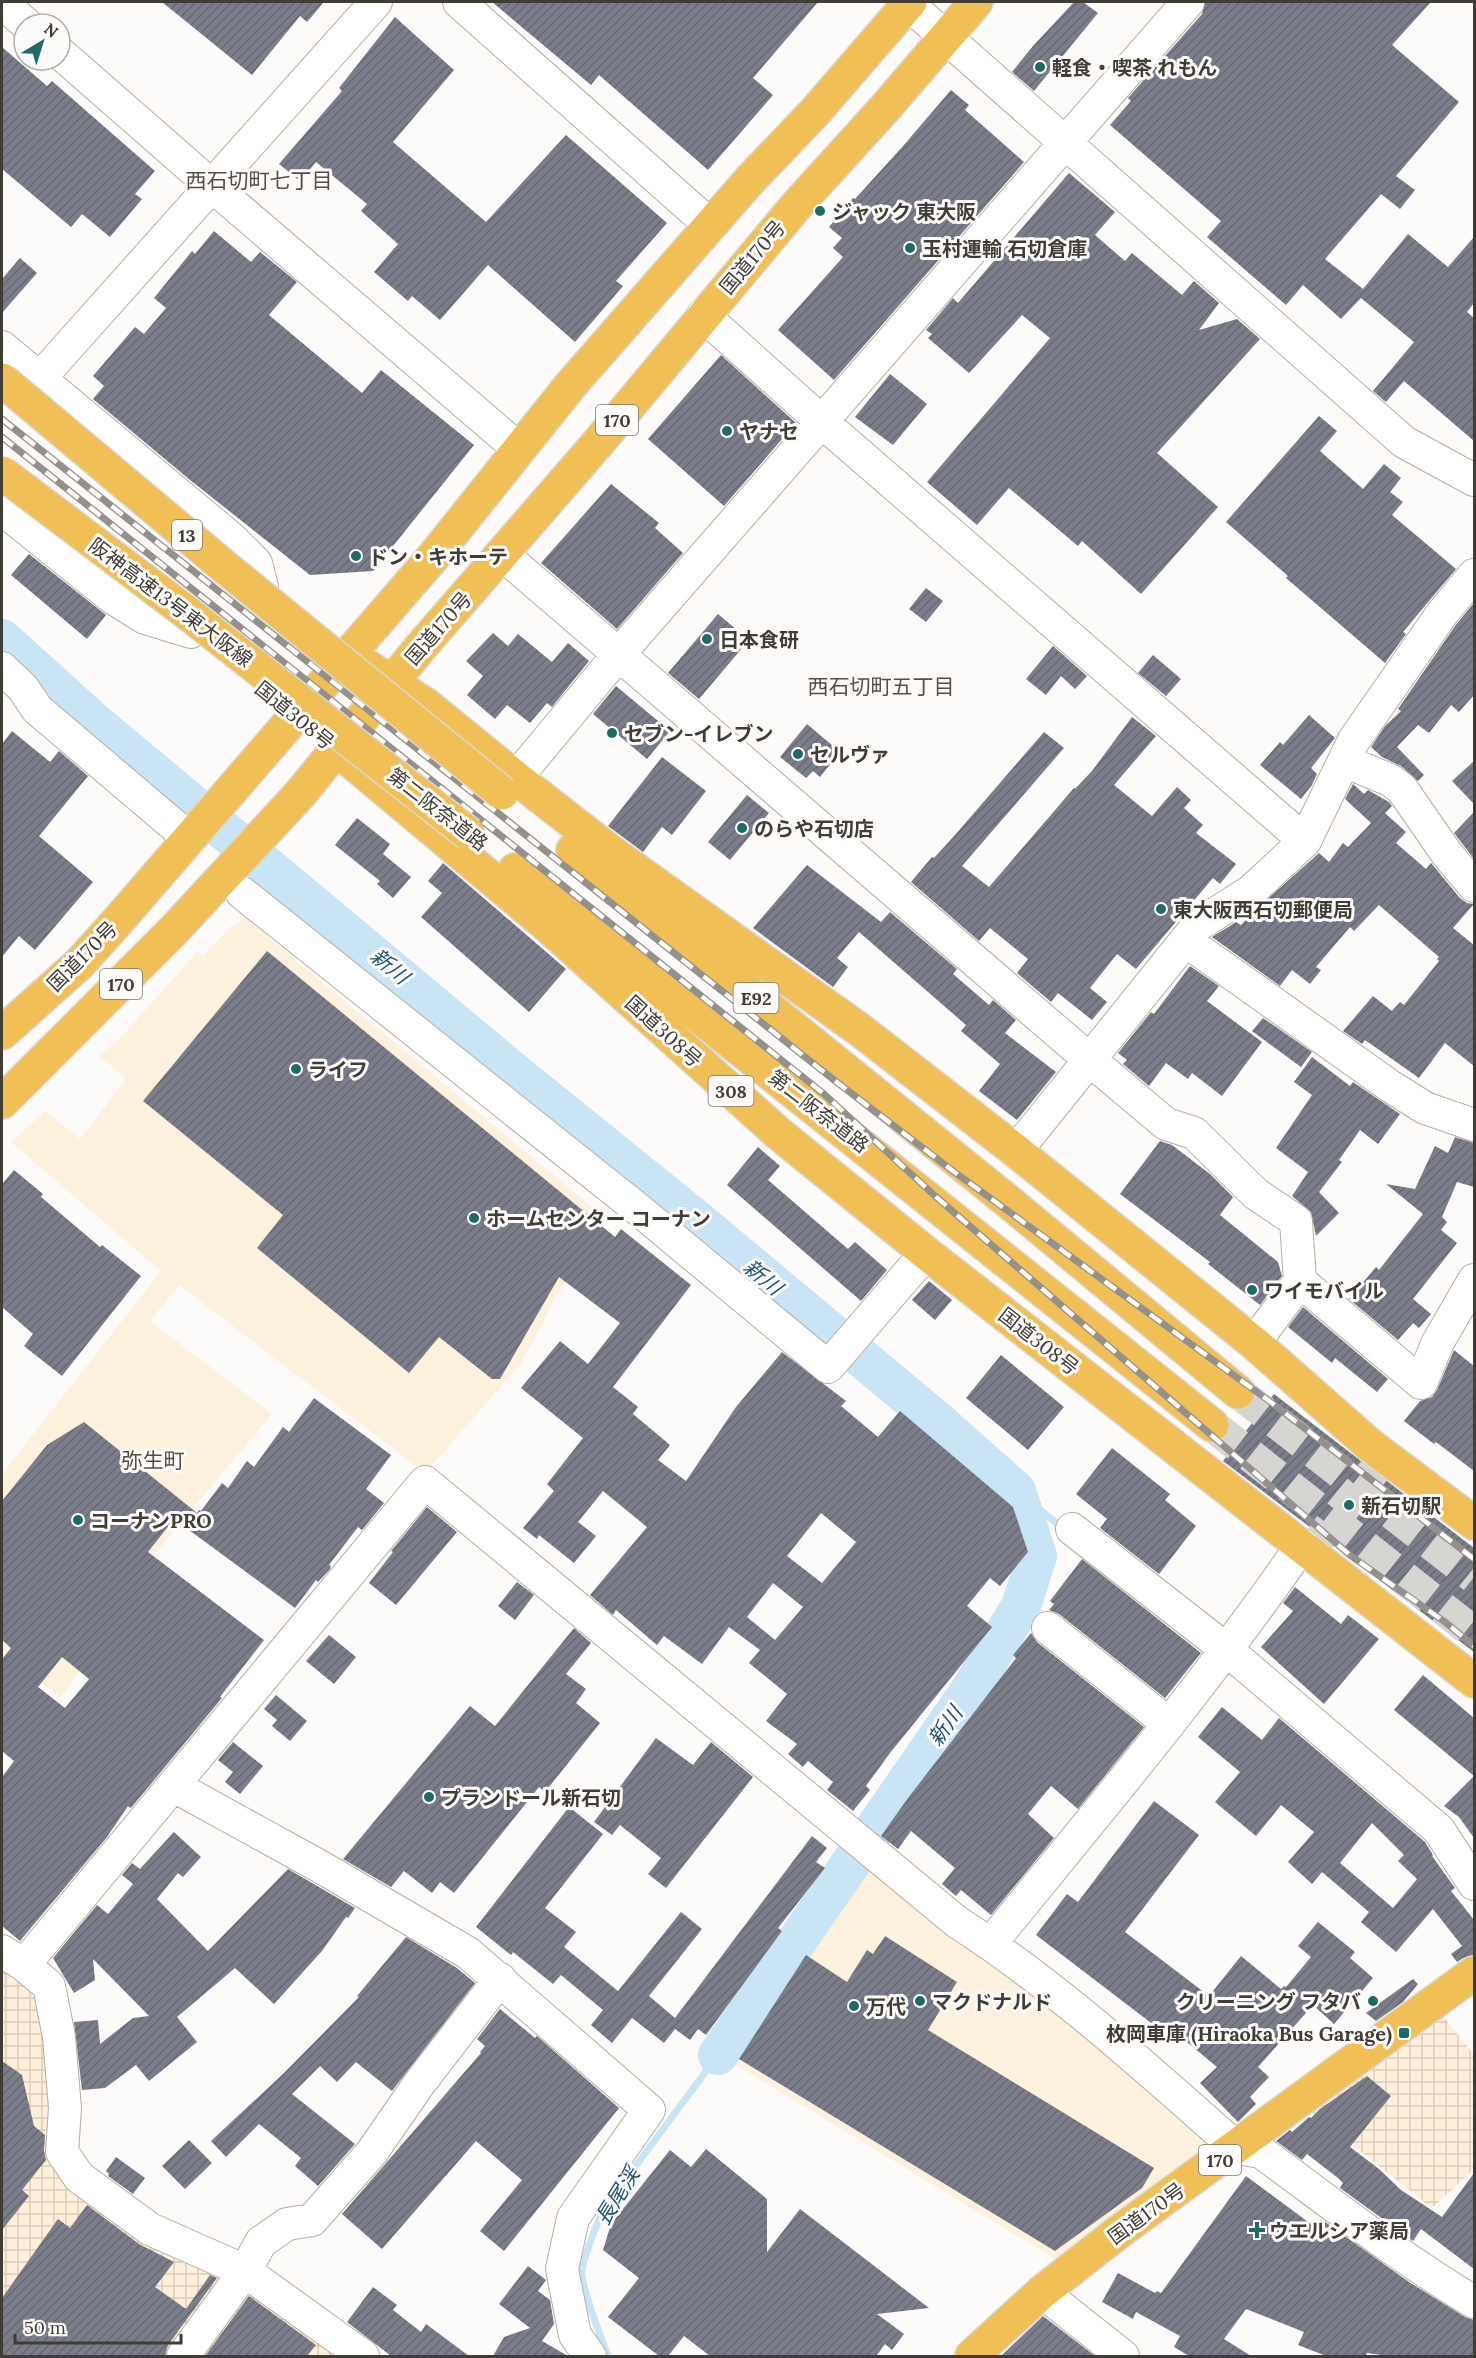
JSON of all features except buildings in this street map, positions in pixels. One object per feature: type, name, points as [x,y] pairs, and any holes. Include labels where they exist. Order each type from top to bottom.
[{"type":"highway","name":"国道170号","points":[[2,1033],[79,963],[202,824],[434,556],[570,386],[750,180],[822,104],[908,2]]},
{"type":"highway","name":"国道170号","points":[[2,1102],[176,928],[245,864],[383,686],[502,554],[796,205],[886,107],[976,2]]},
{"type":"highway","points":[[2,378],[315,630],[350,654],[383,686],[425,704],[615,855],[860,1030],[1017,1151],[1254,1342],[1371,1446],[1474,1523]]},
{"type":"highway","name":"13","points":[[2,378],[383,686]]},
{"type":"highway","points":[[2,458],[279,675],[296,716]]},
{"type":"highway","name":"阪神高速13号東大阪線","points":[[2,473],[186,612],[339,741]]},
{"type":"highway","name":"国道308号","points":[[2,485],[296,716],[339,741],[778,1133],[926,1253],[1474,1681]]},
{"type":"highway","name":"E92","points":[[383,686],[1238,1392],[1023,1185],[615,855]]},
{"type":"highway","name":"第二阪奈道路","points":[[339,741],[980,1239],[1212,1425],[966,1257],[549,927]]},
{"type":"highway","name":"国道170号","points":[[972,2356],[1042,2292],[1120,2231],[1237,2148],[1474,1973]]},
{"type":"street","points":[[2,2],[13,12]]},
{"type":"street","points":[[40,378],[376,2]]},
{"type":"street","points":[[459,2],[710,225]]},
{"type":"street","points":[[908,2],[1065,144],[1404,442],[1474,480]]},
{"type":"street","points":[[516,778],[618,655],[1188,2]]},
{"type":"street","points":[[72,64],[520,450]]},
{"type":"street","points":[[703,315],[821,422],[1305,841]]},
{"type":"street","points":[[2,347],[232,539],[256,563],[262,587]]},
{"type":"street","points":[[2,508],[113,598],[145,618],[191,632]]},
{"type":"street","points":[[502,554],[1166,1124],[1194,1133],[1256,1194],[1296,1221],[1300,1281],[1254,1342]]},
{"type":"street","points":[[1017,1151],[1198,926],[1251,891],[1305,841],[1354,740],[1441,615],[1474,575]]},
{"type":"street","points":[[2,668],[23,688],[37,709],[202,824]]},
{"type":"street","points":[[1344,761],[1390,780],[1402,789],[1447,854],[1474,886]]},
{"type":"street","points":[[245,864],[639,1210],[828,1367],[926,1253]]},
{"type":"street","points":[[1186,941],[1390,1086],[1425,1108],[1474,1125]]},
{"type":"street","points":[[1300,1281],[1421,1383],[1438,1341],[1474,1280]]},
{"type":"street","points":[[363,2356],[245,2271],[150,2229],[79,2176],[62,2152],[65,2108],[59,2037],[49,1986],[13,1958],[174,1786],[425,1482],[926,1897],[957,1922],[991,1943],[1109,2036],[1237,2148],[1261,2152],[1394,2249],[1474,2302]]},
{"type":"street","points":[[1072,1529],[1227,1650],[1439,1830],[1474,1884]]},
{"type":"street","points":[[991,1943],[1227,1650],[1302,1545]]},
{"type":"street","points":[[1048,1628],[1169,1724]]},
{"type":"street","points":[[174,1786],[321,1866],[459,1948],[500,1979],[648,2110],[573,2218],[562,2269],[575,2335],[590,2356]]},
{"type":"street","points":[[183,2356],[245,2271],[261,2242],[287,2224],[312,2220],[372,2152],[419,2084],[500,1979]]},
{"type":"street","points":[[1042,2292],[1123,2356]]},
{"type":"shaded area","points":[[247,914],[267,936],[600,1214],[520,1365],[425,1473],[179,1285],[150,1321],[272,1414],[106,1612],[116,1621],[60,1698],[2,1650],[2,1474],[161,1271],[11,1142],[45,1111],[80,1139],[126,1079],[100,1056],[123,1035],[198,951],[203,956],[232,925],[238,924]]},
{"type":"shaded area","points":[[866,1866],[1100,2047],[1207,2141],[1207,2148],[1060,2262],[723,2057]]},
{"type":"shaded area","points":[[2,1951],[49,1986],[62,2152],[353,2356],[2,2356]]},
{"type":"shaded area","points":[[1440,2012],[1474,2055],[1474,2169],[1432,2208],[1306,2108]]},
{"type":"waterway","name":"新川","points":[[2,639],[95,723],[511,1070],[693,1217],[936,1420],[1016,1491],[1037,1556],[1021,1606],[972,1688],[718,2055]]},
{"type":"waterway","points":[[1016,1491],[1064,1529]]},
{"type":"waterway","name":"長尾渓","points":[[608,2356],[592,2314],[583,2279],[583,2265],[590,2241],[603,2210],[718,2055]]},
{"type":"tunnel","points":[[1238,1392],[1474,1577]]},
{"type":"tunnel","points":[[1212,1425],[1474,1633]]},
{"type":"tunnel","points":[[1310,1551],[1385,1457]]},
{"type":"railway","points":[[2,419],[834,1080],[953,1171],[1272,1403],[1474,1559]]},
{"type":"railway","points":[[2,437],[824,1094],[935,1196],[1351,1556],[1445,1622],[1474,1646]]},
{"type":"place","name":"軽食・喫茶 れもん","points":[[1040,67]]},
{"type":"place","name":"ジャック 東大阪","points":[[820,211]]},
{"type":"place","name":"玉村運輸 石切倉庫","points":[[910,248]]},
{"type":"place","name":"ヤナセ","points":[[727,431]]},
{"type":"place","name":"ドン・キホーテ","points":[[356,556]]},
{"type":"place","name":"日本食研","points":[[707,639]]},
{"type":"place","name":"セブン-イレブン","points":[[612,733]]},
{"type":"place","name":"セルヴァ","points":[[798,754]]},
{"type":"place","name":"のらや石切店","points":[[742,828]]},
{"type":"place","name":"東大阪西石切郵便局","points":[[1161,909]]},
{"type":"place","name":"ライフ","points":[[296,1069]]},
{"type":"place","name":"ホームセンター コーナン","points":[[474,1218]]},
{"type":"place","name":"ワイモバイル","points":[[1252,1290]]},
{"type":"place","name":"新石切駅","points":[[1349,1505]]},
{"type":"place","name":"コーナンPRO","points":[[78,1520]]},
{"type":"place","name":"プランドール新石切","points":[[429,1797]]},
{"type":"place","name":"マクドナルド","points":[[920,2001]]},
{"type":"place","name":"クリーニング フタバ","points":[[1373,2001]]},
{"type":"place","name":"万代","points":[[854,2006]]},
{"type":"place","name":"枚岡車庫 (Hiraoka Bus Garage)","points":[[1404,2033]]},
{"type":"place","name":"ウエルシア薬局","points":[[1257,2230]]},
{"type":"district","name":"西石切町七丁目","points":[[259,180]]},
{"type":"district","name":"西石切町五丁目","points":[[881,686]]},
{"type":"district","name":"弥生町","points":[[153,1460]]}]
